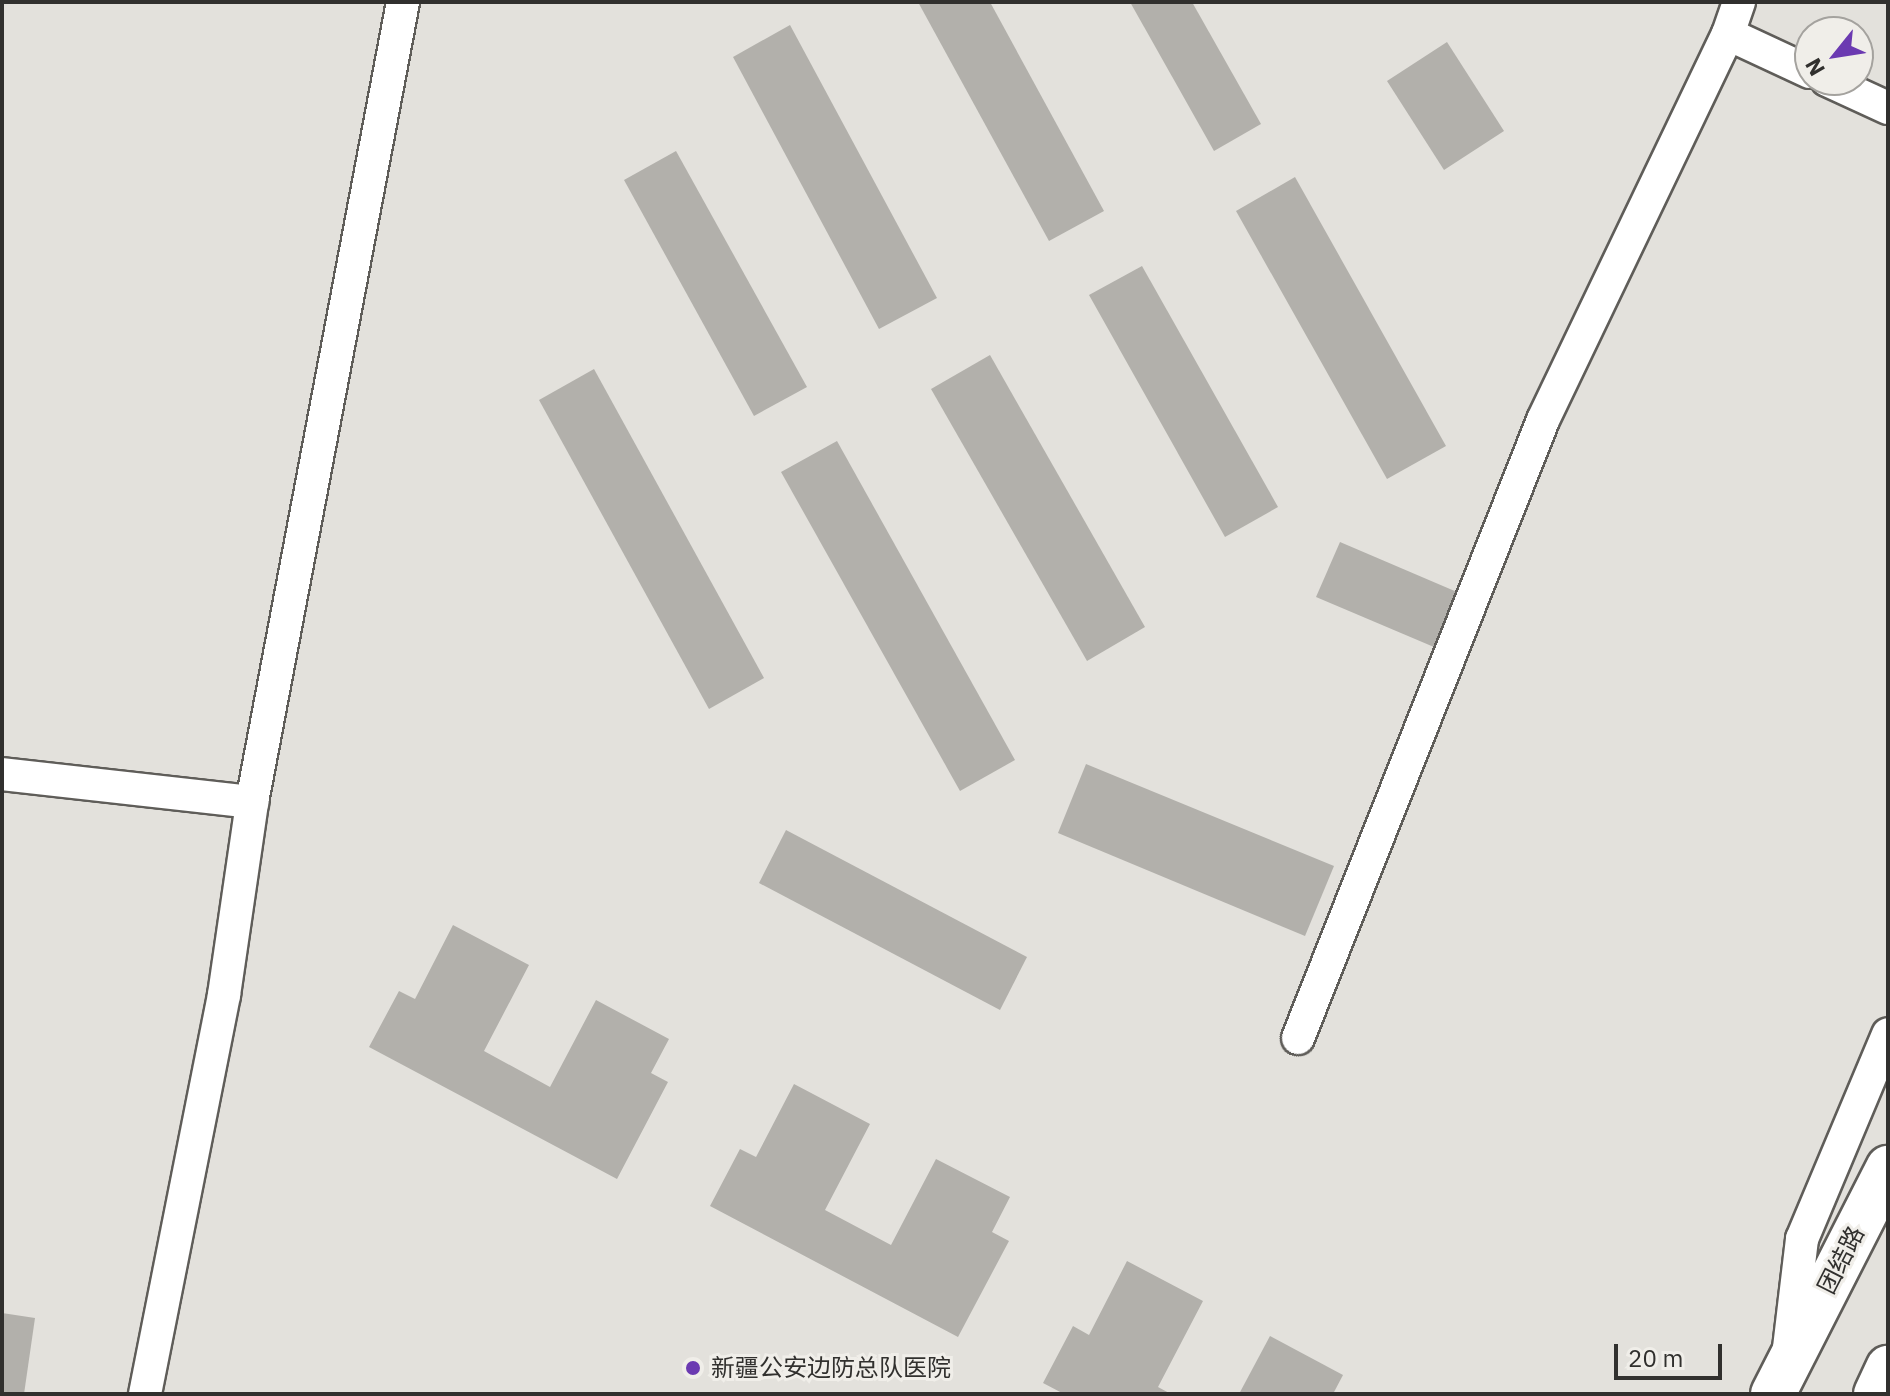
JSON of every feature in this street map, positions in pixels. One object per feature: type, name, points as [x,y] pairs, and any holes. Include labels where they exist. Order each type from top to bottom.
[{"type":"street","points":[[145,1394],[224,995],[252,802],[403,2]]},
{"type":"street","points":[[1298,1038],[1543,420],[1728,34],[1739,2]]},
{"type":"street","points":[[1728,34],[1794,65]]},
{"type":"street","points":[[1862,96],[1888,108]]},
{"type":"street","points":[[2,774],[252,802]]},
{"type":"street","points":[[1780,1380],[1802,1239],[1888,1034]]},
{"type":"street","name":"团结路","points":[[1780,1380],[1888,1168]]},
{"type":"street","points":[[1876,1394],[1888,1368]]},
{"type":"building","points":[[918,2],[990,2],[1104,211],[1049,241]]},
{"type":"building","points":[[1130,2],[1192,2],[1261,124],[1214,151]]},
{"type":"building","points":[[790,25],[937,298],[879,329],[733,57]]},
{"type":"building","points":[[1447,42],[1504,131],[1444,170],[1387,81]]},
{"type":"building","points":[[676,151],[807,387],[754,416],[624,180]]},
{"type":"building","points":[[1295,177],[1446,446],[1387,479],[1236,211]]},
{"type":"building","points":[[1142,266],[1278,507],[1225,537],[1089,295]]},
{"type":"building","points":[[990,355],[1145,627],[1087,661],[931,389]]},
{"type":"building","points":[[594,369],[764,678],[709,709],[539,400]]},
{"type":"building","points":[[837,441],[1015,760],[960,791],[781,472]]},
{"type":"building","points":[[1340,542],[1464,595],[1441,650],[1316,597]]},
{"type":"building","points":[[1086,764],[1334,866],[1305,936],[1058,833]]},
{"type":"building","points":[[786,830],[1027,957],[1000,1010],[759,883]]},
{"type":"building","points":[[453,925],[529,965],[484,1051],[550,1087],[596,1000],[669,1039],[651,1073],[668,1082],[617,1179],[369,1047],[399,991],[415,999]]},
{"type":"building","points":[[794,1084],[870,1124],[825,1210],[891,1245],[936,1159],[1010,1197],[992,1232],[1009,1241],[958,1337],[710,1206],[740,1149],[756,1157]]},
{"type":"building","points":[[1127,1261],[1203,1301],[1158,1387],[1171,1394],[1064,1394],[1043,1383],[1073,1326],[1089,1335]]},
{"type":"building","points":[[2,1313],[35,1318],[24,1394],[2,1394]]},
{"type":"building","points":[[1270,1336],[1343,1375],[1333,1394],[1239,1394]]},
{"type":"place","name":"新疆公安边防总队医院","points":[[693,1368]]}]
